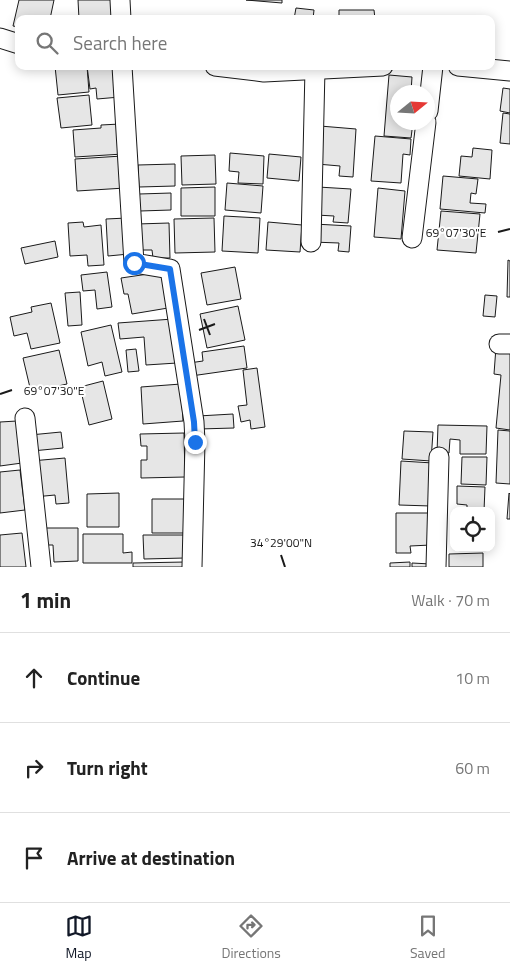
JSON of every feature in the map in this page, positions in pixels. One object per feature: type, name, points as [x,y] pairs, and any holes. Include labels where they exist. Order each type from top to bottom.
[{"type":"street","points":[[120,0],[121,15]]},
{"type":"street","points":[[0,38],[15,43]]},
{"type":"street","points":[[122,70],[134,263],[170,269],[194,422],[192,567]]},
{"type":"street","points":[[248,70],[264,72],[315,70],[311,242]]},
{"type":"street","points":[[431,85],[433,70]]},
{"type":"street","points":[[495,70],[510,71]]},
{"type":"street","points":[[412,238],[425,130]]},
{"type":"street","points":[[25,418],[41,567]]},
{"type":"street","points":[[436,567],[439,457]]},
{"type":"building","points":[[19,0],[54,0],[51,15],[16,15]]},
{"type":"building","points":[[78,0],[112,0],[113,15],[79,15]]},
{"type":"building","points":[[246,0],[282,0],[282,3]]},
{"type":"building","points":[[296,8],[314,10],[313,15],[295,15]]},
{"type":"building","points":[[339,10],[374,10],[375,15],[339,15]]},
{"type":"building","points":[[55,70],[87,70],[89,92],[58,95]]},
{"type":"building","points":[[88,70],[117,70],[120,97],[97,99],[96,88],[90,89]]},
{"type":"building","points":[[389,75],[412,77],[411,85],[390,85],[390,130],[412,130],[411,138],[384,136]]},
{"type":"building","points":[[503,88],[510,89],[510,113],[500,111]]},
{"type":"building","points":[[89,95],[92,125],[61,128],[57,98]]},
{"type":"building","points":[[503,113],[510,114],[510,144],[500,143]]},
{"type":"building","points":[[120,124],[123,154],[75,157],[73,130],[101,128],[101,125]]},
{"type":"building","points":[[320,126],[356,129],[353,177],[339,176],[340,166],[317,164]]},
{"type":"building","points":[[375,136],[411,139],[410,155],[403,154],[401,183],[371,181]]},
{"type":"building","points":[[473,148],[492,150],[490,179],[459,176],[461,156],[472,157]]},
{"type":"building","points":[[230,153],[264,156],[263,184],[238,183],[239,172],[229,171]]},
{"type":"building","points":[[269,154],[301,157],[299,181],[267,178]]},
{"type":"building","points":[[215,155],[216,184],[182,185],[181,156]]},
{"type":"building","points":[[122,156],[125,188],[77,191],[75,159]]},
{"type":"building","points":[[175,164],[175,186],[139,187],[138,165]]},
{"type":"building","points":[[443,176],[478,179],[476,194],[471,193],[470,203],[486,204],[485,213],[440,209]]},
{"type":"building","points":[[227,183],[263,186],[261,213],[225,210]]},
{"type":"building","points":[[215,187],[215,216],[181,216],[181,188]]},
{"type":"building","points":[[318,187],[351,189],[348,223],[333,222],[334,216],[316,215]]},
{"type":"building","points":[[378,188],[405,191],[401,239],[374,237]]},
{"type":"building","points":[[171,193],[171,210],[140,211],[139,194]]},
{"type":"building","points":[[441,211],[480,214],[476,253],[437,250]]},
{"type":"building","points":[[224,216],[260,218],[258,253],[222,251]]},
{"type":"building","points":[[127,218],[129,254],[108,256],[106,219]]},
{"type":"building","points":[[214,218],[215,252],[175,253],[174,219]]},
{"type":"building","points":[[83,222],[84,227],[101,225],[104,265],[88,266],[87,255],[70,256],[68,223]]},
{"type":"building","points":[[268,222],[302,225],[300,252],[266,250]]},
{"type":"building","points":[[169,223],[170,258],[153,258],[152,250],[138,250],[137,224]]},
{"type":"building","points":[[314,224],[351,226],[349,252],[338,251],[339,243],[312,242]]},
{"type":"building","points":[[55,241],[58,257],[25,264],[21,248]]},
{"type":"building","points":[[508,260],[510,261],[510,297],[507,297]]},
{"type":"building","points":[[235,267],[241,299],[207,305],[201,273]]},
{"type":"building","points":[[107,272],[112,307],[97,309],[95,290],[83,291],[81,275]]},
{"type":"building","points":[[162,272],[168,308],[132,314],[128,294],[124,294],[121,278]]},
{"type":"building","points":[[80,292],[82,325],[68,326],[65,293]]},
{"type":"building","points":[[485,295],[497,296],[495,317],[483,316]]},
{"type":"building","points":[[51,303],[60,343],[31,349],[27,333],[14,336],[10,317],[32,312],[31,307]]},
{"type":"building","points":[[238,306],[245,340],[207,348],[200,314]]},
{"type":"building","points":[[173,319],[177,363],[146,365],[144,337],[120,339],[118,323]]},
{"type":"building","points":[[111,325],[122,372],[105,376],[102,362],[88,366],[81,332]]},
{"type":"building","points":[[244,346],[247,368],[191,376],[189,363],[203,361],[202,352]]},
{"type":"building","points":[[496,347],[510,348],[510,430],[496,428],[501,375],[494,374]]},
{"type":"building","points":[[136,349],[139,371],[128,372],[126,350]]},
{"type":"building","points":[[59,350],[67,384],[31,392],[23,358]]},
{"type":"building","points":[[257,368],[265,427],[251,429],[250,420],[241,422],[238,406],[247,405],[243,370]]},
{"type":"building","points":[[103,381],[112,419],[89,425],[80,387]]},
{"type":"building","points":[[181,384],[183,421],[143,424],[141,387]]},
{"type":"building","points":[[233,414],[234,428],[199,429],[198,416]]},
{"type":"building","points":[[17,421],[22,463],[0,466],[0,422]]},
{"type":"building","points":[[438,425],[487,426],[486,454],[460,454],[460,440],[450,439],[449,453],[437,453]]},
{"type":"building","points":[[498,430],[510,431],[510,484],[496,483]]},
{"type":"building","points":[[404,431],[433,432],[431,461],[402,459]]},
{"type":"building","points":[[61,432],[63,448],[32,451],[30,435]]},
{"type":"building","points":[[184,433],[185,477],[141,478],[141,460],[147,460],[147,446],[141,446],[140,434]]},
{"type":"building","points":[[462,457],[487,457],[486,485],[461,484]]},
{"type":"building","points":[[65,458],[69,503],[56,504],[55,495],[34,497],[31,461]]},
{"type":"building","points":[[401,461],[433,463],[431,506],[399,505]]},
{"type":"building","points":[[20,470],[25,510],[0,513],[0,472]]},
{"type":"building","points":[[457,486],[485,487],[484,507],[467,507],[467,505],[457,504]]},
{"type":"building","points":[[119,493],[119,527],[87,527],[87,494]]},
{"type":"building","points":[[509,493],[510,519],[507,519]]},
{"type":"building","points":[[152,499],[185,499],[186,533],[152,533]]},
{"type":"building","points":[[396,513],[431,513],[431,545],[410,546],[411,553],[396,553]]},
{"type":"building","points":[[41,528],[78,528],[78,561],[54,562],[53,545],[41,545]]},
{"type":"building","points":[[22,533],[26,567],[0,567],[0,535]]},
{"type":"building","points":[[83,534],[123,534],[123,553],[132,552],[132,563],[83,563]]},
{"type":"building","points":[[143,535],[185,535],[185,558],[144,559]]},
{"type":"building","points":[[483,553],[483,567],[449,567],[449,554]]},
{"type":"building","points":[[185,562],[185,567],[133,567],[133,563]]},
{"type":"building","points":[[410,562],[410,567],[390,567],[390,563]]},
{"type":"building","points":[[412,563],[431,564],[431,567],[412,567]]},
{"type":"route","points":[[134,263],[170,269],[194,422],[195,442]]}]
